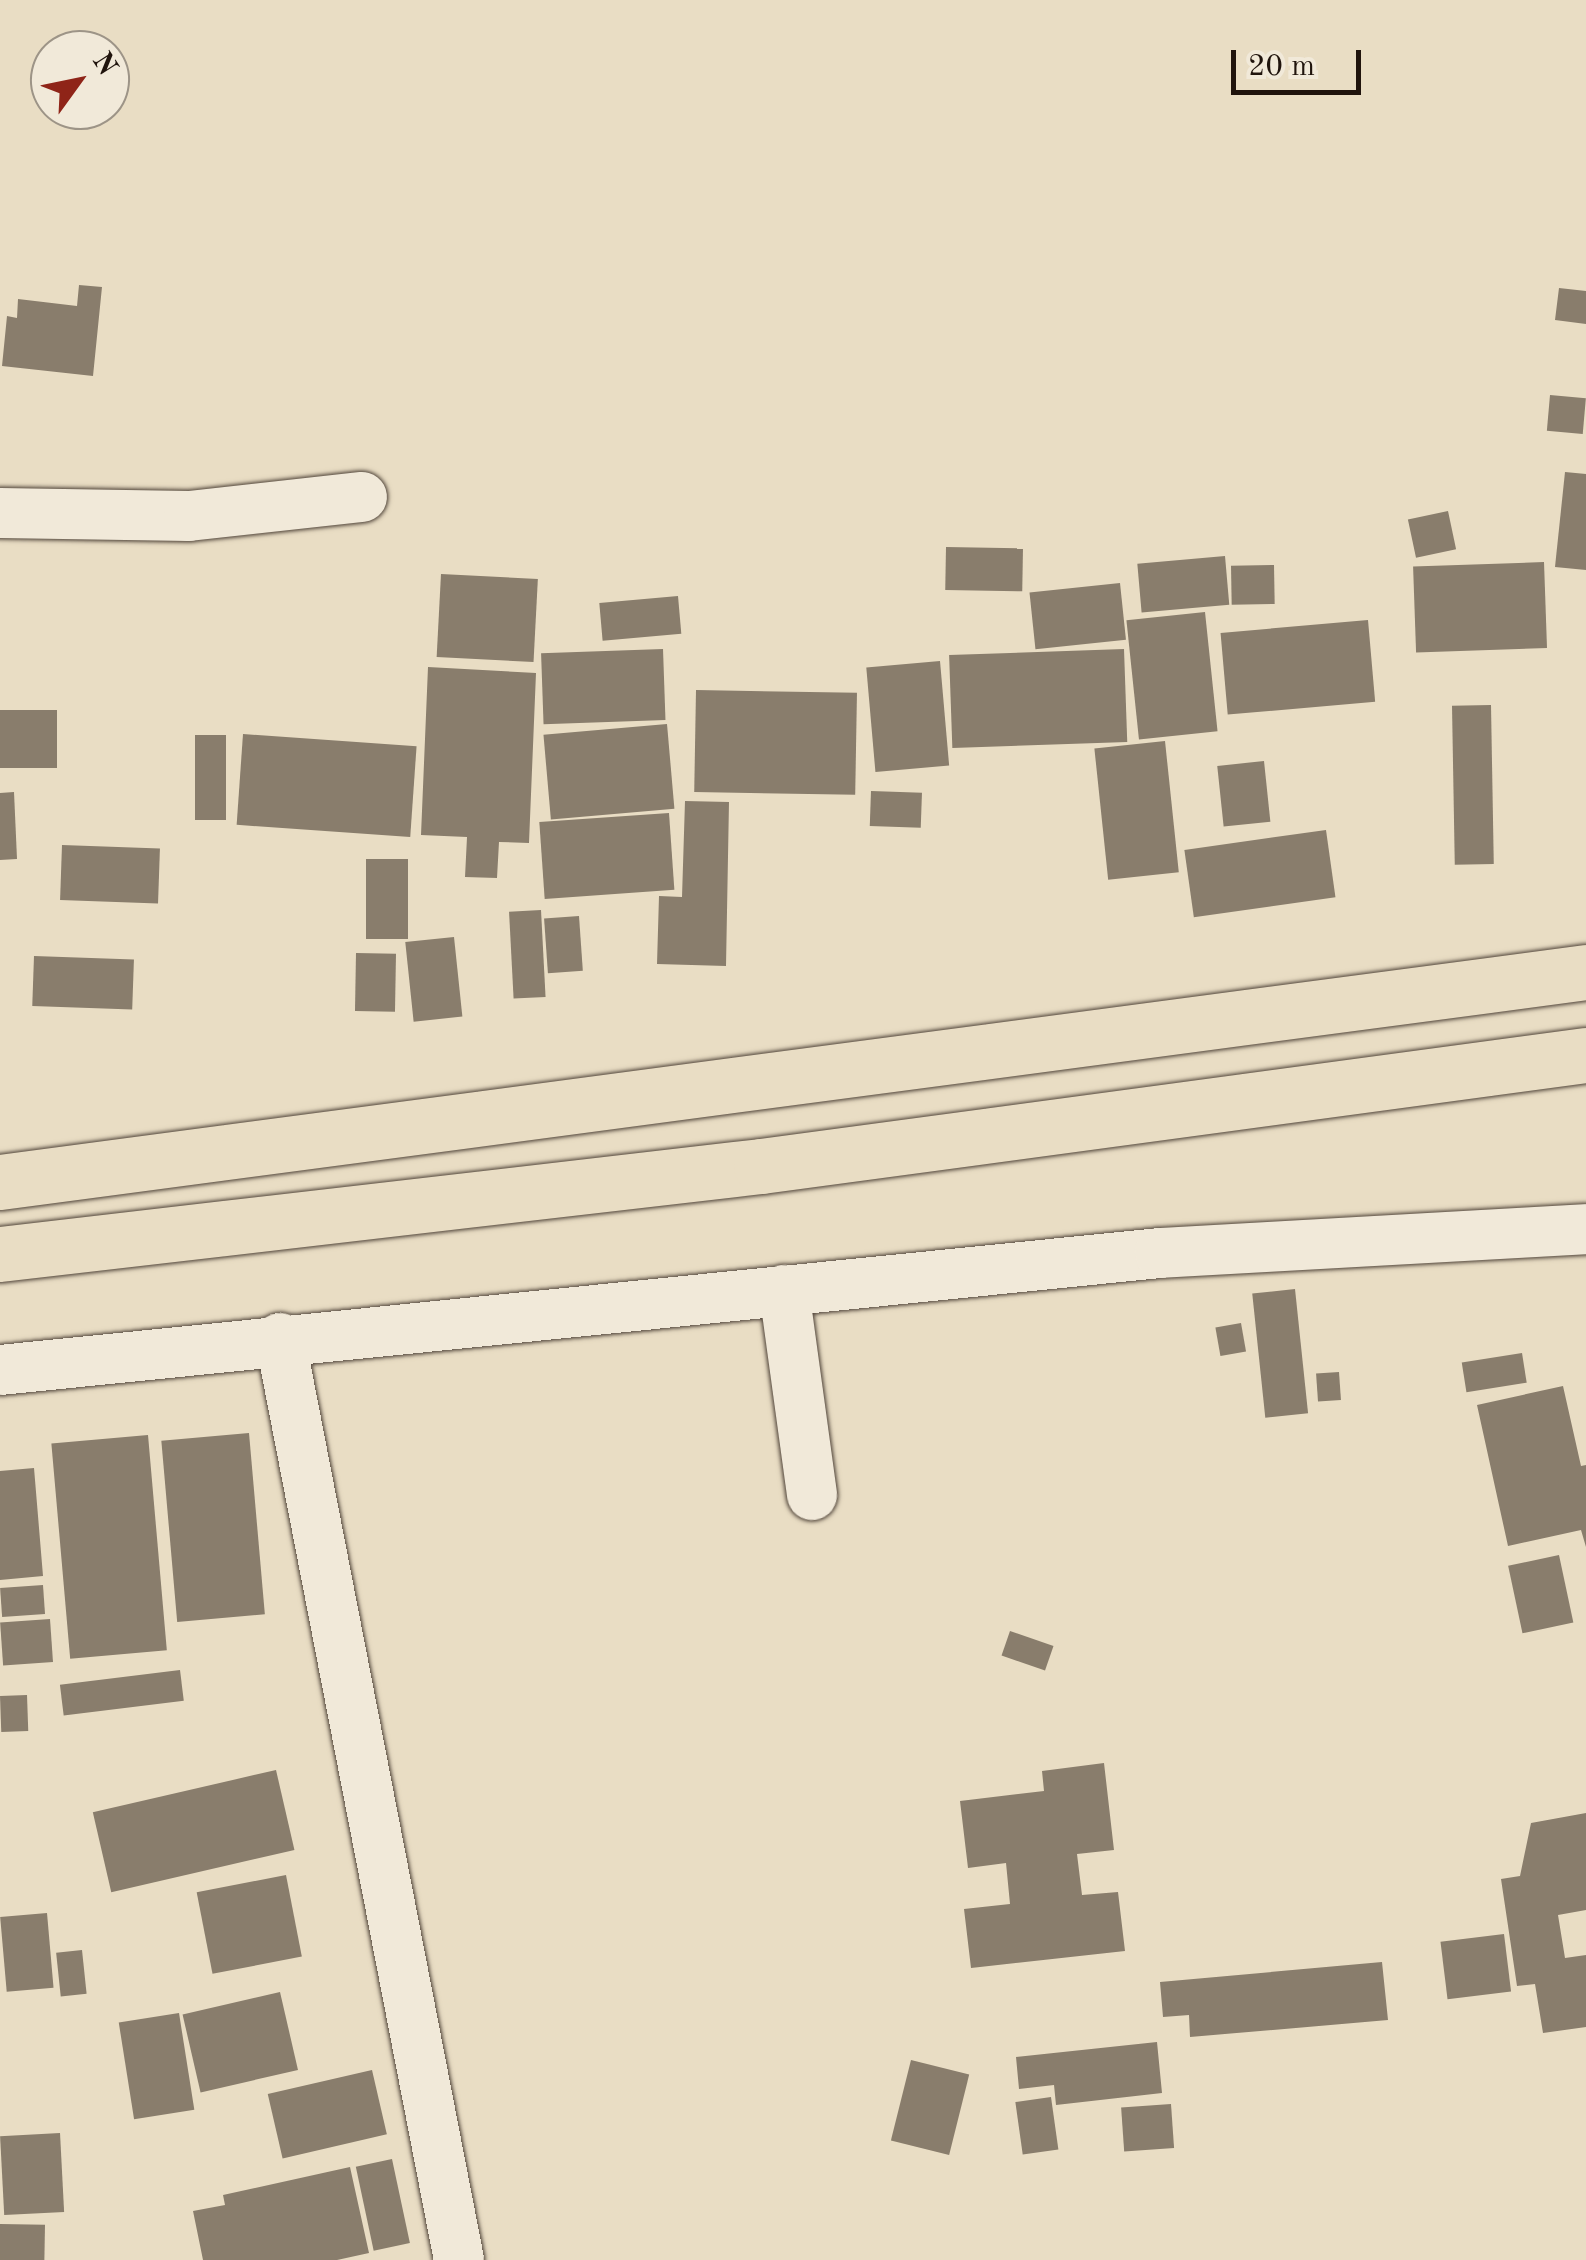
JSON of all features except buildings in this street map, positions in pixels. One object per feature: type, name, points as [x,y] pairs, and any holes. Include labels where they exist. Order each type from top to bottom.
[{"type":"main road","points":[[0,1182],[1586,972]]},
{"type":"main road","points":[[0,1254],[761,1166],[1586,1056]]},
{"type":"street","points":[[0,513],[189,516],[362,497]]},
{"type":"street","points":[[0,1370],[280,1338],[1160,1253],[1586,1229]]},
{"type":"street","points":[[784,1290],[812,1495]]},
{"type":"street","points":[[280,1338],[459,2260]]}]
